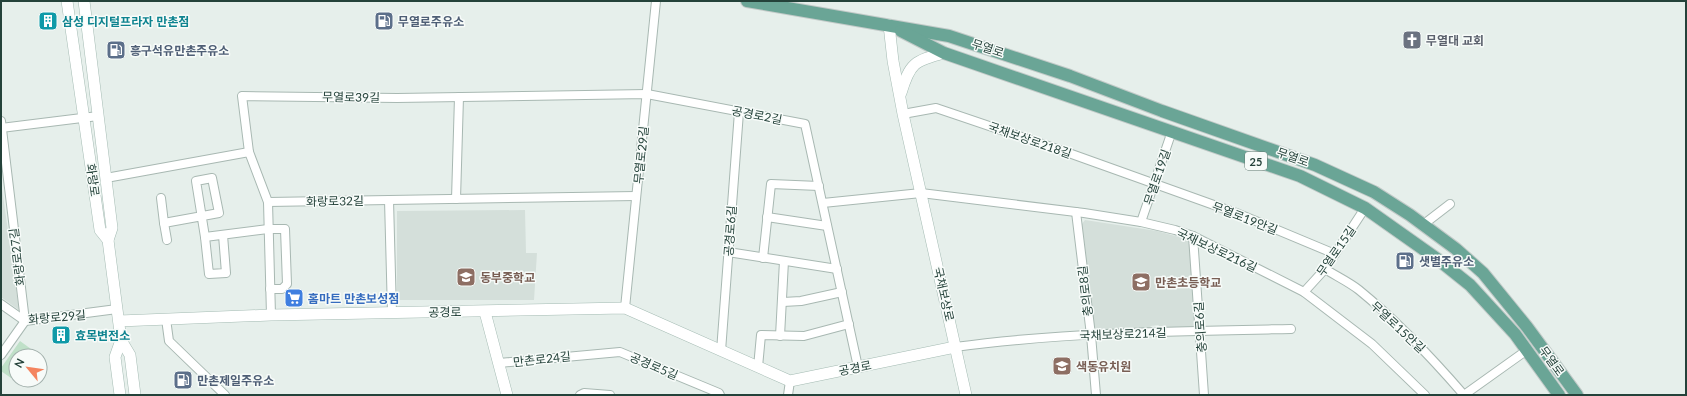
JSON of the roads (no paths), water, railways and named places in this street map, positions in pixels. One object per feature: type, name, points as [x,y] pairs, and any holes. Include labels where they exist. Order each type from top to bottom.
[{"type":"main road","name":"화랑로","points":[[67,1],[100,230],[108,240]]},
{"type":"main road","name":"화랑로","points":[[84,1],[112,228],[108,240],[121,340],[130,355],[135,395]]},
{"type":"main road","name":"무열로","points":[[747,1],[949,36],[1070,76],[1162,111],[1315,165],[1374,192],[1424,224],[1456,249],[1482,273],[1527,327],[1577,395]]},
{"type":"main road","name":"무열로","points":[[889,25],[944,53],[1300,176],[1365,208],[1470,284],[1515,334],[1559,395]]},
{"type":"main road","name":"국채보상로","points":[[889,25],[893,61],[903,114],[966,395]]},
{"type":"main road","points":[[900,96],[905,79],[911,68],[919,61],[944,53]]},
{"type":"main road","points":[[1408,238],[1424,224]]},
{"type":"main road","name":"공경로","points":[[119,321],[271,315],[486,312],[625,308],[790,382],[955,347]]},
{"type":"main road","name":"만촌로24길","points":[[486,312],[507,395]]},
{"type":"main road","name":"화랑로","points":[[120,395],[114,357],[121,340]]},
{"type":"street","name":"무열로29길","points":[[625,308],[656,1]]},
{"type":"street","name":"무열로39길","points":[[249,152],[242,96],[397,98],[646,94]]},
{"type":"street","name":"공경로2길","points":[[646,94],[805,124],[858,367]]},
{"type":"street","points":[[456,199],[459,97]]},
{"type":"street","name":"국채보상로218길","points":[[903,114],[936,108],[1155,184]]},
{"type":"street","name":"공경로6길","points":[[721,351],[739,112]]},
{"type":"street","points":[[1,126],[98,116]]},
{"type":"street","name":"화랑로27길","points":[[1,126],[25,321]]},
{"type":"street","name":"무열로19길","points":[[1141,222],[1172,131]]},
{"type":"street","points":[[106,178],[249,152],[268,202],[271,315]]},
{"type":"street","points":[[164,223],[202,215],[218,213],[212,178],[196,181],[202,215],[209,274],[226,273],[223,235]]},
{"type":"street","points":[[763,258],[771,184],[819,186]]},
{"type":"street","name":"무열로19안길","points":[[1155,184],[1239,214],[1335,254]]},
{"type":"street","points":[[822,203],[921,193]]},
{"type":"street","name":"국채보상로216길","points":[[921,193],[1076,212],[1141,222],[1193,236],[1304,292],[1372,344],[1425,395]]},
{"type":"street","name":"화랑로32길","points":[[268,202],[636,196]]},
{"type":"street","points":[[161,198],[167,240]]},
{"type":"street","points":[[389,200],[392,313]]},
{"type":"street","points":[[1424,224],[1450,204]]},
{"type":"street","name":"무열로15길","points":[[1304,292],[1335,254],[1365,208]]},
{"type":"street","name":"충의로8길","points":[[1076,212],[1091,335],[1096,395]]},
{"type":"street","points":[[767,217],[827,226]]},
{"type":"street","points":[[205,237],[268,229],[285,229],[287,284],[282,289],[270,289]]},
{"type":"street","name":"충의로6길","points":[[1193,236],[1204,395]]},
{"type":"street","points":[[728,252],[837,269]]},
{"type":"street","points":[[780,336],[784,261]]},
{"type":"street","name":"무열로15안길","points":[[1324,269],[1358,289],[1388,316],[1439,366],[1464,395]]},
{"type":"street","points":[[783,302],[801,301],[842,292]]},
{"type":"street","name":"화랑로29길","points":[[1,304],[25,321],[117,309]]},
{"type":"street","points":[[166,319],[169,341],[225,395]]},
{"type":"street","points":[[1,355],[25,321]]},
{"type":"street","points":[[758,367],[761,335],[804,336],[849,324]]},
{"type":"street","name":"국채보상로214길","points":[[955,347],[1091,335],[1200,330],[1291,329]]},
{"type":"street","points":[[1464,395],[1527,350]]},
{"type":"street","name":"공경로5길","points":[[585,355],[620,352],[719,393],[720,395]]},
{"type":"street","name":"만촌로24길","points":[[499,363],[585,355]]},
{"type":"street","points":[[788,395],[790,382]]},
{"type":"street","points":[[583,394],[610,395]]},
{"type":"place","name":"삼성 디지털프라자 만촌점","points":[[48,21]]},
{"type":"place","name":"무열로주유소","points":[[384,21]]},
{"type":"place","name":"무열대 교회","points":[[1412,40]]},
{"type":"place","name":"흥구석유만촌주유소","points":[[116,50]]},
{"type":"place","name":"샛별주유소","points":[[1405,261]]},
{"type":"place","name":"동부중학교","points":[[466,277]]},
{"type":"place","name":"만촌초등학교","points":[[1141,282]]},
{"type":"place","name":"홈마트 만촌보성점","points":[[294,298]]},
{"type":"place","name":"효목변전소","points":[[61,335]]},
{"type":"place","name":"색동유치원","points":[[1062,366]]},
{"type":"place","name":"만촌제일주유소","points":[[183,380]]}]
